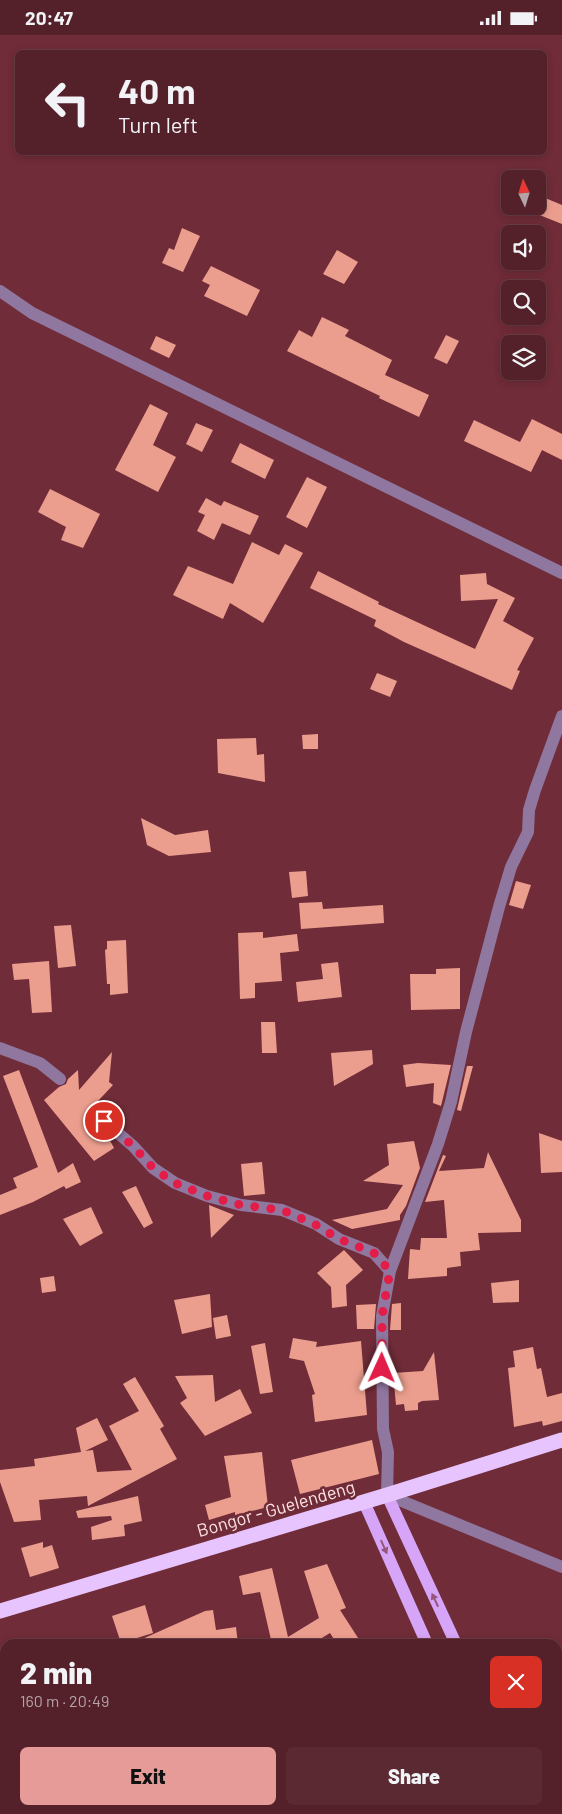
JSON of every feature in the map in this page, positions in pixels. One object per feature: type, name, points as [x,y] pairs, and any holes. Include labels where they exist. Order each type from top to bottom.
[{"type":"highway","name":"Bongor - Guelendeng","points":[[0,1611],[364,1502],[562,1440]]},
{"type":"main road","points":[[387,1495],[454,1639]]},
{"type":"main road","points":[[364,1502],[425,1639]]},
{"type":"street","points":[[0,291],[32,313],[562,573]]},
{"type":"street","points":[[562,716],[529,810],[528,832],[511,867],[499,907],[466,1032],[452,1101],[438,1144],[390,1271],[382,1324],[383,1429],[388,1452],[387,1495],[562,1567]]},
{"type":"street","points":[[0,1047],[40,1063],[60,1079]]},
{"type":"street","points":[[104,1121],[133,1146],[153,1168],[175,1183],[207,1196],[241,1205],[282,1210],[316,1225],[339,1239],[374,1253],[390,1271]]},
{"type":"building","points":[[546,198],[562,205],[562,224],[540,215],[546,215]]},
{"type":"building","points":[[182,228],[200,236],[183,272],[162,263],[169,248],[174,250]]},
{"type":"building","points":[[337,250],[358,262],[344,284],[323,274]]},
{"type":"building","points":[[211,266],[260,290],[247,316],[204,296],[210,285],[202,281]]},
{"type":"building","points":[[322,317],[349,330],[345,336],[392,360],[385,375],[429,395],[419,417],[287,351],[299,330],[312,337]]},
{"type":"building","points":[[446,335],[459,341],[447,364],[434,358]]},
{"type":"building","points":[[156,336],[176,345],[169,358],[150,349]]},
{"type":"building","points":[[150,404],[168,413],[153,445],[176,457],[158,492],[115,470]]},
{"type":"building","points":[[532,419],[562,434],[562,460],[542,450],[531,472],[464,441],[474,420],[520,442]]},
{"type":"building","points":[[196,423],[213,430],[202,452],[186,444]]},
{"type":"building","points":[[240,443],[274,460],[265,479],[231,462]]},
{"type":"building","points":[[307,477],[327,487],[307,528],[286,517]]},
{"type":"building","points":[[50,489],[100,514],[83,548],[61,540],[66,527],[38,512]]},
{"type":"building","points":[[206,498],[221,506],[224,501],[259,516],[250,535],[222,523],[214,540],[197,531],[205,515],[198,512]]},
{"type":"building","points":[[252,542],[279,555],[285,544],[303,553],[263,623],[230,603],[223,619],[173,595],[188,566],[233,584]]},
{"type":"building","points":[[318,571],[379,602],[378,604],[475,649],[498,599],[461,601],[460,575],[486,573],[487,584],[515,598],[503,621],[534,638],[517,670],[520,671],[512,690],[404,642],[374,626],[376,620],[310,588]]},
{"type":"building","points":[[377,673],[397,681],[390,697],[370,689]]},
{"type":"building","points":[[318,734],[318,749],[303,749],[302,735]]},
{"type":"building","points":[[256,738],[257,755],[264,754],[265,782],[218,773],[217,739]]},
{"type":"building","points":[[141,818],[175,835],[208,830],[211,852],[169,856],[147,845]]},
{"type":"building","points":[[306,871],[308,896],[292,898],[289,872]]},
{"type":"building","points":[[516,881],[531,885],[523,909],[509,905]]},
{"type":"building","points":[[322,902],[323,909],[383,905],[384,923],[301,929],[299,903]]},
{"type":"building","points":[[71,925],[76,966],[58,968],[54,926]]},
{"type":"building","points":[[263,932],[263,938],[297,934],[299,951],[280,953],[282,981],[255,983],[255,998],[240,999],[238,933]]},
{"type":"building","points":[[126,940],[128,993],[110,995],[110,984],[107,984],[105,950],[107,949],[107,941]]},
{"type":"building","points":[[49,961],[52,1012],[32,1013],[29,979],[14,980],[12,964]]},
{"type":"building","points":[[338,962],[342,997],[298,1002],[296,982],[323,979],[321,964]]},
{"type":"building","points":[[460,968],[460,1009],[411,1010],[410,974],[436,974],[436,969]]},
{"type":"building","points":[[261,1022],[275,1022],[277,1053],[262,1053]]},
{"type":"building","points":[[372,1050],[373,1064],[334,1086],[331,1053]]},
{"type":"building","points":[[112,1052],[109,1082],[113,1085],[98,1101],[100,1103],[91,1112],[114,1148],[94,1161],[44,1100],[59,1087],[66,1084],[68,1079],[78,1070],[79,1090]]},
{"type":"building","points":[[418,1063],[451,1065],[441,1106],[433,1103],[434,1083],[406,1087],[403,1065]]},
{"type":"building","points":[[467,1066],[473,1066],[461,1111],[457,1110]]},
{"type":"building","points":[[19,1070],[58,1173],[73,1163],[81,1182],[66,1189],[64,1186],[33,1202],[0,1215],[0,1195],[17,1188],[13,1178],[38,1167],[3,1076]]},
{"type":"building","points":[[539,1133],[562,1141],[562,1172],[541,1173]]},
{"type":"building","points":[[414,1141],[420,1168],[406,1206],[400,1215],[400,1220],[352,1229],[332,1220],[387,1209],[403,1185],[363,1181],[389,1165],[387,1144]]},
{"type":"building","points":[[488,1152],[521,1220],[521,1232],[478,1233],[480,1250],[460,1252],[461,1266],[447,1268],[447,1276],[408,1279],[410,1249],[420,1250],[421,1238],[447,1238],[444,1200],[425,1202],[443,1155],[446,1156],[439,1171],[484,1168]]},
{"type":"building","points":[[262,1162],[265,1194],[244,1196],[241,1164]]},
{"type":"building","points":[[136,1186],[153,1223],[144,1228],[122,1192]]},
{"type":"building","points":[[209,1205],[234,1215],[211,1238]]},
{"type":"building","points":[[91,1207],[103,1233],[80,1246],[63,1219]]},
{"type":"building","points":[[344,1250],[363,1270],[346,1285],[347,1306],[332,1308],[331,1287],[317,1273]]},
{"type":"building","points":[[54,1276],[56,1291],[42,1293],[40,1278]]},
{"type":"building","points":[[519,1280],[519,1302],[493,1303],[491,1283]]},
{"type":"building","points":[[210,1294],[212,1327],[182,1334],[174,1300]]},
{"type":"building","points":[[401,1303],[401,1330],[390,1330],[392,1304]]},
{"type":"building","points":[[376,1304],[374,1329],[357,1329],[356,1305]]},
{"type":"building","points":[[227,1315],[231,1336],[216,1339],[213,1318]]},
{"type":"building","points":[[293,1338],[317,1342],[316,1347],[361,1341],[367,1415],[315,1422],[312,1395],[315,1394],[304,1361],[289,1358]]},
{"type":"building","points":[[265,1343],[273,1392],[260,1394],[251,1346]]},
{"type":"building","points":[[533,1347],[537,1369],[541,1368],[547,1397],[562,1393],[562,1421],[543,1426],[542,1421],[514,1427],[508,1368],[515,1367],[513,1351]]},
{"type":"building","points":[[434,1352],[439,1400],[422,1401],[418,1403],[418,1410],[405,1411],[404,1404],[396,1405],[393,1373],[423,1371]]},
{"type":"building","points":[[213,1375],[215,1402],[240,1389],[252,1413],[205,1436],[180,1403],[187,1398],[175,1376]]},
{"type":"building","points":[[135,1377],[164,1426],[160,1429],[177,1459],[88,1506],[87,1496],[39,1500],[41,1520],[14,1522],[0,1482],[0,1470],[35,1466],[34,1459],[81,1452],[76,1428],[97,1418],[108,1440],[85,1451],[93,1450],[97,1472],[132,1470],[109,1426],[139,1411],[123,1384]]},
{"type":"building","points":[[372,1440],[379,1474],[300,1494],[291,1460]]},
{"type":"building","points":[[262,1452],[268,1507],[235,1515],[235,1512],[209,1520],[205,1505],[231,1497],[224,1456]]},
{"type":"building","points":[[138,1496],[142,1521],[124,1525],[125,1536],[92,1540],[91,1527],[112,1520],[111,1516],[78,1518],[76,1511]]},
{"type":"building","points":[[43,1542],[43,1548],[52,1545],[59,1568],[30,1577],[21,1548]]},
{"type":"building","points":[[327,1564],[346,1608],[340,1610],[359,1639],[334,1639],[330,1633],[320,1639],[271,1639],[260,1592],[243,1595],[239,1576],[272,1568],[288,1637],[319,1618],[304,1571]]},
{"type":"building","points":[[145,1605],[153,1633],[134,1639],[120,1639],[112,1616]]},
{"type":"building","points":[[213,1610],[216,1630],[236,1627],[237,1639],[142,1639],[205,1611]]},
{"type":"route","points":[[104,1121],[133,1146],[153,1168],[175,1183],[207,1196],[241,1205],[282,1210],[316,1225],[339,1239],[374,1253],[390,1271],[382,1316],[382,1368]]}]
